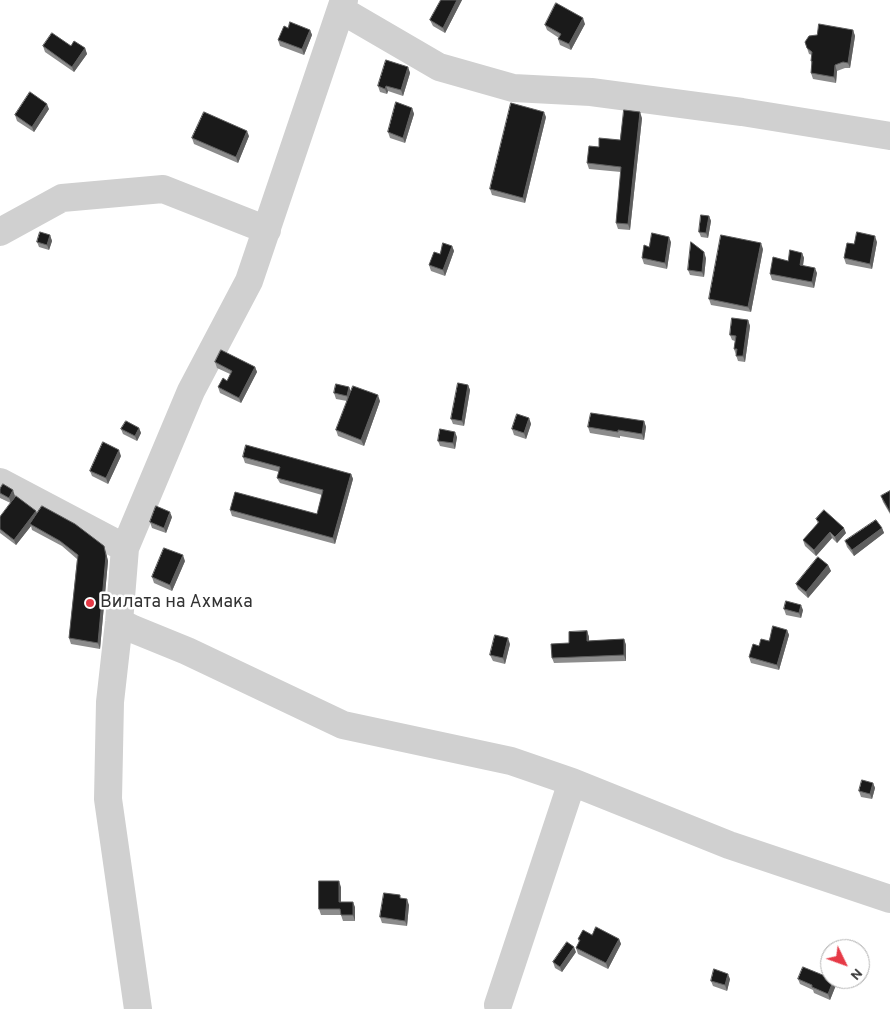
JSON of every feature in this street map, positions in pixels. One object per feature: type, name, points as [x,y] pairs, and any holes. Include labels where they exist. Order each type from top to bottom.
[{"type":"street","points":[[138,1009],[108,799],[110,702],[125,548],[191,391],[249,281],[343,5],[439,68],[513,88],[590,92],[742,112],[890,136]]},
{"type":"street","points":[[0,232],[62,198],[163,189],[267,230]]},
{"type":"street","points":[[0,482],[125,548]]},
{"type":"street","points":[[119,622],[187,651],[343,725],[511,761],[572,782],[729,845],[890,899]]},
{"type":"street","points":[[498,1005],[572,782]]},
{"type":"building","points":[[441,0],[457,0],[443,28],[430,20]]},
{"type":"building","points":[[556,3],[583,18],[569,44],[558,39],[561,34],[545,25]]},
{"type":"building","points":[[290,22],[310,30],[302,49],[278,40],[284,26],[288,28]]},
{"type":"building","points":[[819,24],[853,30],[848,63],[843,62],[835,65],[834,77],[811,73],[812,52],[807,48],[805,42],[809,36],[817,35]]},
{"type":"building","points":[[52,33],[71,46],[74,41],[85,48],[72,67],[43,46]]},
{"type":"building","points":[[386,60],[408,67],[401,90],[386,86],[385,89],[378,86]]},
{"type":"building","points":[[30,92],[47,104],[32,127],[15,115]]},
{"type":"building","points":[[396,102],[412,108],[403,138],[388,132]]},
{"type":"building","points":[[511,103],[544,112],[523,198],[490,189]]},
{"type":"building","points":[[624,110],[640,112],[628,224],[616,223],[621,167],[587,163],[589,146],[599,147],[599,138],[620,140]]},
{"type":"building","points":[[204,112],[247,131],[236,157],[192,138]]},
{"type":"building","points":[[701,215],[709,216],[706,233],[699,232]]},
{"type":"building","points":[[40,232],[50,235],[47,245],[37,242]]},
{"type":"building","points":[[857,232],[875,236],[870,264],[844,258],[847,243],[854,244]]},
{"type":"building","points":[[652,233],[669,237],[665,263],[642,258],[644,245],[649,247]]},
{"type":"building","points":[[721,235],[761,243],[748,307],[709,299]]},
{"type":"building","points":[[691,242],[704,252],[702,272],[688,270]]},
{"type":"building","points":[[443,243],[452,246],[443,270],[429,265],[434,252],[440,254]]},
{"type":"building","points":[[790,250],[802,253],[800,265],[815,268],[812,282],[770,274],[773,257],[788,261]]},
{"type":"building","points":[[732,318],[748,320],[743,356],[736,356],[737,349],[734,349],[736,336],[730,335]]},
{"type":"building","points":[[221,350],[255,367],[239,398],[218,387],[223,378],[227,381],[232,371],[215,362]]},
{"type":"building","points":[[458,383],[468,385],[462,421],[451,419]]},
{"type":"building","points":[[336,384],[349,387],[347,396],[334,393]]},
{"type":"building","points":[[353,386],[378,395],[361,440],[336,430]]},
{"type":"building","points":[[591,413],[644,421],[642,434],[588,427]]},
{"type":"building","points":[[517,414],[529,418],[524,433],[512,429]]},
{"type":"building","points":[[126,421],[139,428],[135,436],[121,429]]},
{"type":"building","points":[[440,429],[455,432],[453,443],[438,441]]},
{"type":"building","points":[[103,442],[119,450],[106,478],[90,471]]},
{"type":"building","points":[[246,445],[351,474],[333,538],[230,510],[235,492],[317,514],[323,490],[277,478],[280,467],[243,457]]},
{"type":"building","points":[[3,484],[13,490],[9,498],[0,493]]},
{"type":"building","points":[[890,491],[890,512],[881,496]]},
{"type":"building","points":[[16,496],[36,511],[14,540],[0,529],[0,517]]},
{"type":"building","name":"Вилата на Ахмака","points":[[42,506],[75,524],[104,546],[106,556],[98,643],[69,638],[78,555],[60,541],[30,524]]},
{"type":"building","points":[[156,506],[170,512],[164,528],[150,522]]},
{"type":"building","points":[[824,510],[844,528],[835,537],[830,532],[814,550],[803,540],[819,522],[816,519]]},
{"type":"building","points":[[876,520],[882,528],[852,550],[845,541]]},
{"type":"building","points":[[164,548],[183,555],[170,585],[152,577]]},
{"type":"building","points":[[818,557],[828,565],[806,592],[796,584]]},
{"type":"building","points":[[786,601],[801,605],[799,613],[784,609]]},
{"type":"building","points":[[773,626],[787,630],[777,665],[749,657],[753,644],[759,646],[761,639],[769,641]]},
{"type":"building","points":[[587,631],[587,641],[624,639],[624,655],[552,658],[551,644],[569,643],[569,632]]},
{"type":"building","points":[[495,635],[508,638],[503,658],[490,655]]},
{"type":"building","points":[[862,780],[873,783],[870,794],[859,791]]},
{"type":"building","points":[[319,881],[339,881],[339,902],[353,902],[353,915],[341,915],[340,909],[319,909]]},
{"type":"building","points":[[384,893],[400,895],[400,898],[407,899],[405,921],[380,917]]},
{"type":"building","points":[[596,927],[619,939],[606,963],[576,948],[583,930],[592,935]]},
{"type":"building","points":[[567,942],[574,947],[560,967],[553,962]]},
{"type":"building","points":[[803,967],[820,974],[820,989],[830,989],[828,994],[812,987],[812,985],[798,979]]},
{"type":"building","points":[[714,969],[728,974],[725,985],[711,981]]},
{"type":"place","name":"Вилата на Ахмака","points":[[90,603]]}]
